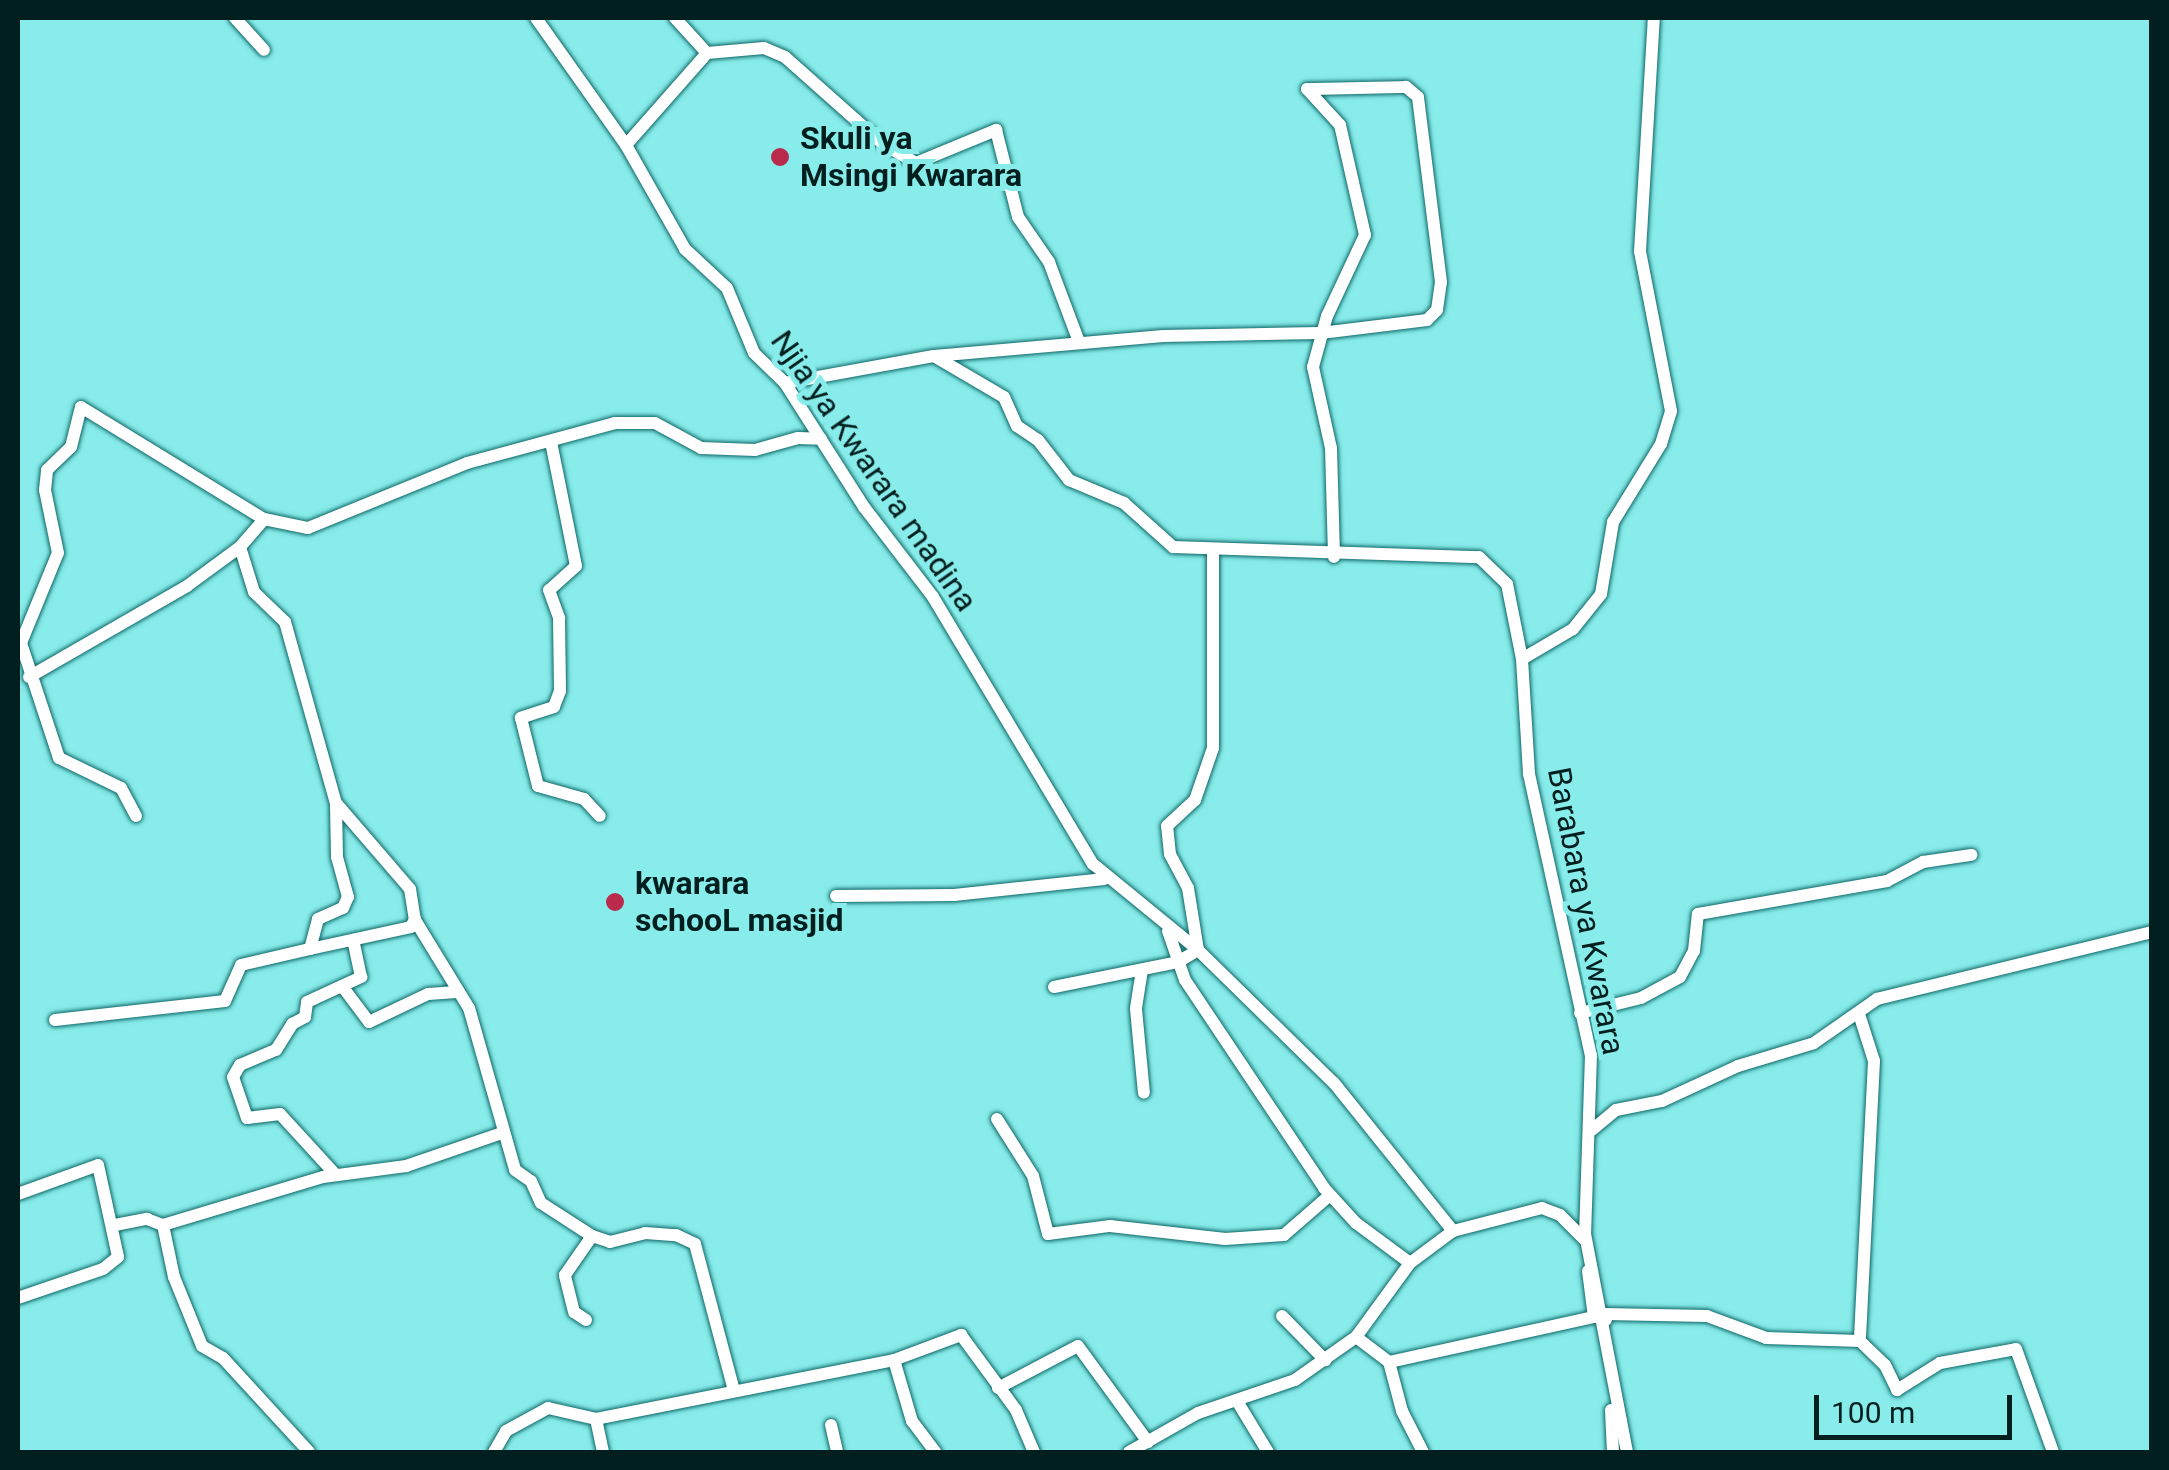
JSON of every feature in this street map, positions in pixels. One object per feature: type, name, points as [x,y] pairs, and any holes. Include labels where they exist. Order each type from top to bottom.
[{"type":"street","points":[[234,18],[264,50]]},
{"type":"street","name":"Njia ya Kwarara madina","points":[[536,18],[626,144],[685,249],[728,288],[754,353],[784,383],[988,684],[1104,879]]},
{"type":"street","points":[[675,18],[707,53]]},
{"type":"street","points":[[1522,659],[1573,630],[1602,594],[1613,522],[1661,444],[1671,411],[1640,251],[1654,18]]},
{"type":"street","points":[[626,144],[707,53],[764,48],[784,57],[883,144],[916,163],[996,130],[1018,217],[1050,262],[1079,342]]},
{"type":"street","points":[[784,383],[934,356],[1079,342],[1321,333],[1428,320],[1437,310],[1441,282],[1418,97],[1406,87],[1307,90],[1340,124],[1365,234],[1321,333],[1314,367],[1331,448],[1334,557]]},
{"type":"street","name":"Barabara ya Kwarara","points":[[934,356],[1004,397],[1017,426],[1038,440],[1069,480],[1124,503],[1173,547],[1334,557],[1479,557],[1507,584],[1522,659],[1529,774],[1591,1054],[1592,1130],[1585,1234],[1626,1452]]},
{"type":"street","points":[[136,816],[122,788],[58,758],[21,643],[58,553],[47,470],[72,448],[81,407],[264,519],[308,528],[328,514],[467,464],[636,422],[655,424],[701,448],[755,450],[798,438],[821,440]]},
{"type":"street","points":[[551,442],[576,566],[549,590],[558,618],[560,692],[554,708],[521,718],[538,786],[584,799],[600,816]]},
{"type":"street","points":[[29,676],[187,586],[240,547],[264,519]]},
{"type":"street","points":[[240,547],[254,592],[285,622],[336,803],[337,856],[348,898],[343,908],[318,919],[310,949]]},
{"type":"street","points":[[1198,950],[1188,888],[1170,854],[1166,826],[1195,800],[1214,748],[1213,551]]},
{"type":"street","points":[[55,1020],[225,1001],[242,965],[411,927],[414,919],[410,890],[336,803]]},
{"type":"street","points":[[1580,1014],[1641,998],[1680,977],[1694,952],[1698,914],[1887,881],[1923,862],[1971,854]]},
{"type":"street","points":[[836,896],[954,895],[1104,879],[1198,950],[1358,1108],[1453,1231]]},
{"type":"street","points":[[414,919],[439,951],[456,992],[469,1008],[514,1170],[531,1181],[542,1204],[592,1236],[610,1242],[645,1232],[676,1234],[696,1244],[734,1391]]},
{"type":"street","points":[[1168,929],[1178,962],[1330,1194],[1410,1263]]},
{"type":"street","points":[[1592,1130],[1616,1110],[1662,1100],[1738,1066],[1814,1042],[1877,1000],[2152,932]]},
{"type":"street","points":[[334,1174],[280,1114],[247,1118],[233,1077],[240,1066],[276,1050],[292,1024],[306,1017],[307,1002],[360,977],[353,940]]},
{"type":"street","points":[[1054,987],[1178,962],[1198,950]]},
{"type":"street","points":[[1142,970],[1136,1009],[1144,1093]]},
{"type":"street","points":[[342,986],[368,1022],[428,994],[456,992]]},
{"type":"street","points":[[1859,1014],[1874,1061],[1860,1341]]},
{"type":"street","points":[[998,1119],[1033,1176],[1048,1234],[1110,1226],[1225,1239],[1284,1235],[1330,1194]]},
{"type":"street","points":[[114,1225],[146,1220],[162,1224],[334,1174],[394,1169],[502,1133]]},
{"type":"street","points":[[18,1194],[98,1165],[114,1225],[114,1264],[18,1298]]},
{"type":"street","points":[[1129,1452],[1198,1414],[1296,1380],[1356,1337],[1410,1263],[1453,1231],[1542,1208],[1585,1234]]},
{"type":"street","points":[[162,1224],[174,1277],[202,1346],[222,1358],[310,1452]]},
{"type":"street","points":[[586,1320],[574,1312],[565,1274],[592,1236]]},
{"type":"street","points":[[1282,1316],[1325,1360]]},
{"type":"street","points":[[1389,1362],[1600,1316],[1707,1316],[1766,1338],[1860,1341],[1885,1365],[1897,1390],[1940,1364],[2016,1349],[2053,1452]]},
{"type":"street","name":"Barabara ya Kwarara","points":[[1600,1316],[1614,1452]]},
{"type":"street","points":[[494,1452],[506,1431],[548,1408],[596,1419],[894,1360],[961,1335],[998,1388],[1034,1452]]},
{"type":"street","points":[[1356,1337],[1389,1362],[1402,1411],[1423,1452]]},
{"type":"street","points":[[998,1388],[1078,1346],[1148,1442]]},
{"type":"street","points":[[894,1360],[912,1421],[935,1452]]},
{"type":"street","points":[[1237,1401],[1268,1452]]},
{"type":"street","points":[[596,1419],[603,1452]]},
{"type":"street","points":[[830,1425],[836,1452]]},
{"type":"place","name":"Skuli ya Msingi Kwarara","points":[[780,157]]},
{"type":"place","name":"kwarara schooL masjid","points":[[615,902]]}]
